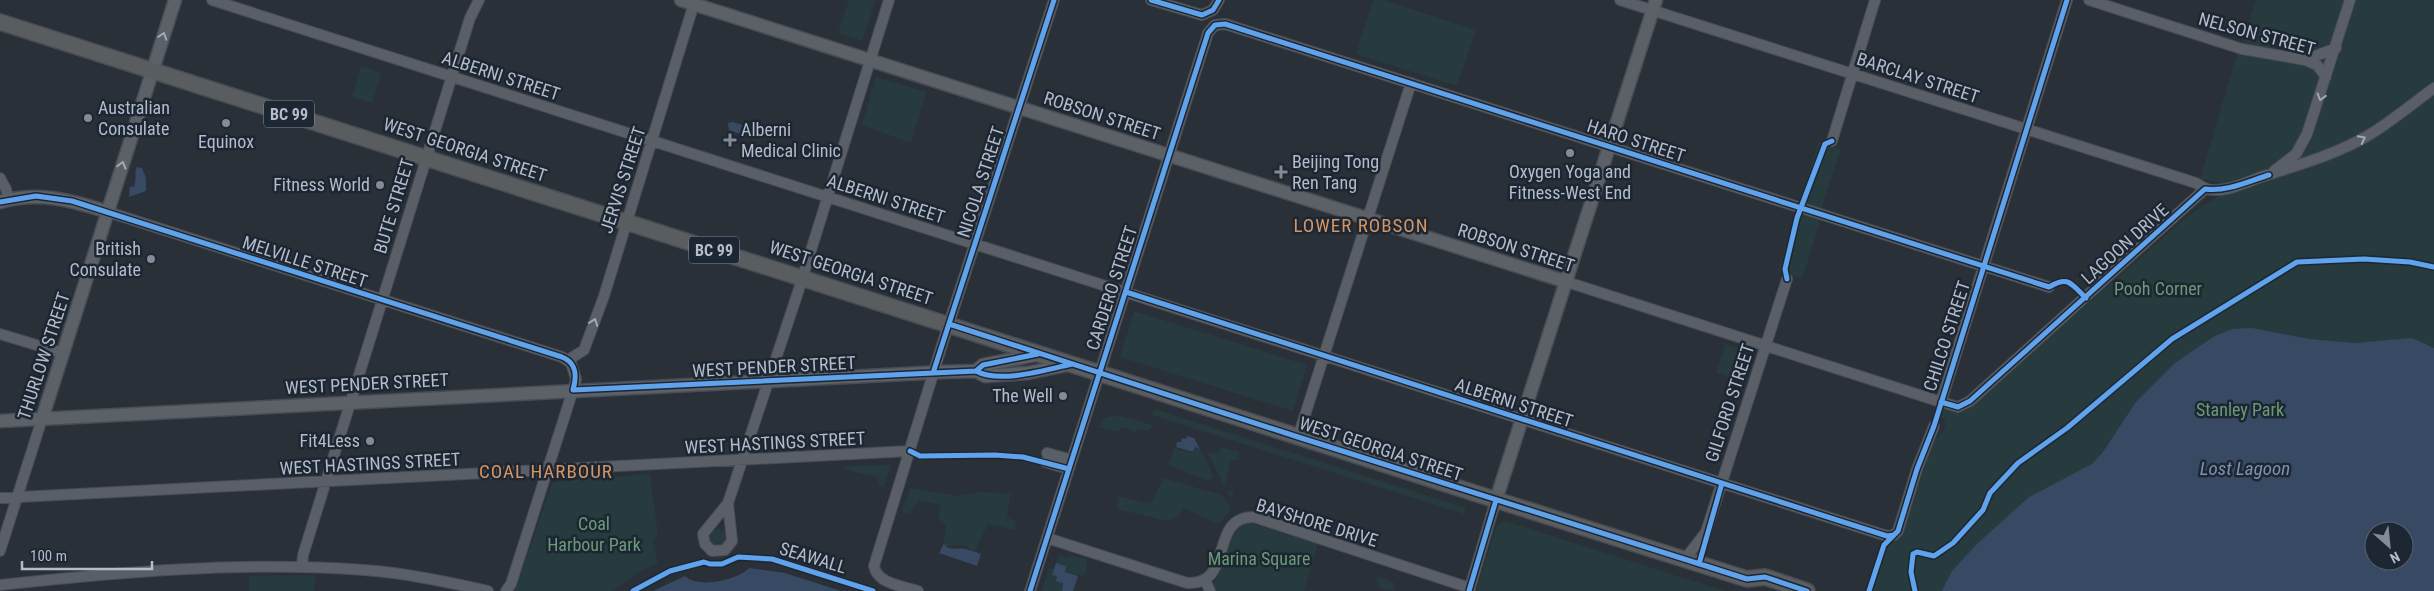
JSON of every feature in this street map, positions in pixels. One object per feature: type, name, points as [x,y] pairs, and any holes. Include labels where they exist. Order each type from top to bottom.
[{"type":"highway","name":"WEST GEORGIA STREET","points":[[0,22],[949,324],[1298,438],[1686,560],[1747,578],[1765,577],[1808,591]]},
{"type":"highway","points":[[1747,578],[1757,591]]},
{"type":"main road","name":"THURLOW STREET","points":[[42,418],[175,0]]},
{"type":"main road","name":"ROBSON STREET","points":[[681,0],[695,2],[869,61],[1567,282]]},
{"type":"main road","points":[[1496,500],[1655,5]]},
{"type":"main road","name":"MELVILLE STREET","points":[[4,201],[36,196],[55,197],[108,212]]},
{"type":"main road","name":"WEST PENDER STREET","points":[[976,371],[984,365],[1040,354]]},
{"type":"main road","name":"WEST PENDER STREET","points":[[0,421],[573,390],[976,371],[985,376],[1028,373],[1072,364]]},
{"type":"street","name":"ALBERNI STREET","points":[[212,0],[1887,536],[1894,535],[1898,531],[1917,469],[1934,426]]},
{"type":"street","name":"BUTE STREET","points":[[302,567],[303,555],[325,482],[426,158],[474,8],[479,0]]},
{"type":"street","points":[[728,503],[732,536],[730,545],[725,550],[712,551],[703,541],[703,534],[728,503],[802,277],[889,0]]},
{"type":"street","name":"NICOLA STREET","points":[[918,591],[886,581],[876,573],[875,561],[933,373],[1054,0]]},
{"type":"street","points":[[1151,0],[1195,14],[1209,13],[1218,0]]},
{"type":"street","name":"BARCLAY STREET","points":[[1620,0],[1655,5],[1853,74],[2196,184],[2205,189]]},
{"type":"street","points":[[1832,141],[1875,0]]},
{"type":"street","name":"CHILCO STREET","points":[[1941,402],[2067,0]]},
{"type":"street","name":"NELSON STREET","points":[[2090,0],[2242,49],[2306,60],[2317,65],[2326,77]]},
{"type":"street","points":[[2269,175],[2296,154],[2307,134],[2350,0]]},
{"type":"street","name":"JERVIS STREET","points":[[568,360],[584,350],[652,142],[695,2]]},
{"type":"street","name":"HARO STREET","points":[[1215,26],[1225,24],[2049,287]]},
{"type":"street","name":"CARDERO STREET","points":[[1030,591],[1208,33],[1215,26]]},
{"type":"street","points":[[2306,60],[2336,48]]},
{"type":"street","points":[[1298,438],[1410,83]]},
{"type":"street","points":[[2205,189],[2216,190],[2232,187],[2318,159],[2367,136],[2398,116],[2434,88]]},
{"type":"street","points":[[2307,134],[2306,154],[2309,157],[2318,159]]},
{"type":"street","name":"MELVILLE STREET","points":[[0,178],[6,189],[4,201]]},
{"type":"street","name":"LAGOON DRIVE","points":[[1941,402],[1958,407],[1970,401],[2205,189]]},
{"type":"street","name":"MELVILLE STREET","points":[[108,212],[568,360]]},
{"type":"street","name":"GILFORD STREET","points":[[1686,560],[1706,532],[1787,279]]},
{"type":"street","name":"ROBSON STREET","points":[[1567,282],[1941,402]]},
{"type":"street","points":[[0,334],[63,353]]},
{"type":"street","points":[[506,591],[511,584],[576,379],[575,370],[568,360]]},
{"type":"street","name":"THURLOW STREET","points":[[0,551],[42,418]]},
{"type":"street","name":"WEST HASTINGS STREET","points":[[0,498],[910,451]]},
{"type":"street","points":[[1046,457],[1070,465]]},
{"type":"street","points":[[1469,589],[1496,500]]},
{"type":"street","name":"BAYSHORE DRIVE","points":[[1205,580],[1213,574],[1231,526],[1242,518],[1254,518],[1469,589]]},
{"type":"street","points":[[707,527],[716,523],[725,524],[732,536]]},
{"type":"street","points":[[1047,538],[1187,582],[1205,580],[1210,591]]},
{"type":"street","points":[[0,585],[90,575],[233,568],[302,567],[411,576],[488,591]]},
{"type":"green space","points":[[849,0],[876,0],[862,41],[838,33]]},
{"type":"green space","points":[[1373,0],[1383,0],[1476,30],[1457,86],[1356,54]]},
{"type":"green space","name":"Stanley Park","points":[[2256,0],[2434,0],[2434,591],[1869,591],[1884,542],[1893,543],[1902,536],[1933,442],[1946,428],[1944,419],[1935,414],[1938,407],[1957,413],[1968,409],[2189,215],[2228,190],[2220,182],[2200,179],[2238,51],[2245,53],[2248,44],[2243,42]]},
{"type":"green space","points":[[361,66],[381,73],[372,103],[352,97]]},
{"type":"green space","points":[[876,77],[926,92],[911,143],[862,125]]},
{"type":"green space","points":[[1819,142],[1841,149],[1821,209],[1799,201]]},
{"type":"green space","points":[[1796,212],[1821,219],[1802,279],[1778,271]]},
{"type":"green space","points":[[1134,311],[1307,365],[1293,411],[1120,357]]},
{"type":"green space","points":[[1725,344],[1754,354],[1745,382],[1716,373]]},
{"type":"green space","points":[[1154,409],[1466,508],[1464,514],[1152,415]]},
{"type":"green space","points":[[1118,415],[1153,425],[1148,431],[1138,429],[1136,432],[1122,427],[1119,432],[1098,427],[1105,418]]},
{"type":"green space","points":[[1222,447],[1239,452],[1239,459],[1230,461],[1225,486],[1227,490],[1233,492],[1233,497],[1230,497],[1207,452],[1217,454]]},
{"type":"green space","points":[[1174,448],[1193,453],[1195,448],[1200,449],[1213,475],[1212,479],[1207,480],[1168,465]]},
{"type":"green space","points":[[891,465],[883,488],[880,486],[877,477],[843,469],[844,466]]},
{"type":"green space","name":"Coal Harbour Park","points":[[650,474],[657,527],[657,535],[653,542],[658,563],[640,571],[612,591],[515,591],[552,483]]},
{"type":"green space","points":[[1163,478],[1222,495],[1231,509],[1219,524],[1183,508],[1179,516],[1166,521],[1117,509],[1118,496],[1151,504]]},
{"type":"green space","points":[[910,488],[959,496],[980,492],[1011,494],[1006,517],[1016,521],[1015,530],[988,524],[974,553],[965,545],[946,546],[944,542],[946,526],[938,517],[941,505],[919,500],[909,514],[902,512]]},
{"type":"green space","points":[[1505,521],[1724,591],[1476,591],[1497,525]]},
{"type":"green space","name":"Marina Square","points":[[1250,523],[1318,544],[1304,591],[1213,591],[1210,586],[1217,579],[1234,533]]},
{"type":"green space","points":[[718,529],[724,532],[727,538],[724,544],[718,547],[712,544],[709,538],[712,532]]},
{"type":"green space","points":[[1058,555],[1068,558],[1069,555],[1087,559],[1086,573],[1082,576],[1065,572],[1066,566],[1056,563]]},
{"type":"green space","points":[[1049,568],[1055,569],[1053,574],[1063,583],[1062,591],[1042,591]]},
{"type":"green space","points":[[315,575],[314,591],[249,591],[249,576]]},
{"type":"green space","points":[[1376,576],[1395,583],[1394,591],[1380,589]]},
{"type":"water","points":[[733,122],[746,126],[747,132],[743,135],[729,130],[728,123]]},
{"type":"water","points":[[137,167],[142,168],[146,178],[146,191],[129,197],[130,186],[134,187],[135,184]]},
{"type":"water","name":"Lost Lagoon","points":[[2252,328],[2309,339],[2355,343],[2412,338],[2434,348],[2434,591],[1942,591],[1952,571],[1977,544],[2029,497],[2092,464],[2103,452],[2136,402],[2175,363],[2213,337],[2232,329]]},
{"type":"water","points":[[1187,436],[1194,438],[1200,449],[1195,447],[1193,452],[1176,447],[1177,442],[1181,442],[1182,438],[1186,439]]},
{"type":"water","points":[[944,543],[950,548],[965,549],[981,554],[977,566],[939,553]]},
{"type":"water","points":[[1056,563],[1066,566],[1065,572],[1078,576],[1073,591],[1062,591],[1063,583],[1056,581],[1057,576],[1052,575]]},
{"type":"water","points":[[749,568],[785,573],[841,591],[653,591],[685,576],[699,582],[718,581],[736,576]]},
{"type":"cycle path","points":[[933,373],[1054,0]]},
{"type":"cycle path","points":[[1151,0],[1202,15],[1213,10],[1219,0]]},
{"type":"cycle path","points":[[1869,591],[1884,545],[1898,531],[1917,469],[1934,426],[2067,0]]},
{"type":"cycle path","points":[[1030,591],[1208,33],[1215,25],[1225,24],[2049,287],[2056,283],[2066,282],[2073,285],[2086,298]]},
{"type":"cycle path","points":[[1787,279],[1785,269],[1797,218],[1825,144],[1832,141]]},
{"type":"cycle path","points":[[1941,402],[1958,407],[1970,401],[2205,189],[2221,189],[2269,175]]},
{"type":"cycle path","points":[[0,202],[36,196],[72,201],[562,357],[571,363],[575,370],[573,390],[976,371],[986,375],[1010,376],[1072,364]]},
{"type":"cycle path","points":[[1915,591],[1911,572],[1913,554],[1917,552],[1934,556],[1953,543],[1983,510],[1990,493],[2018,463],[2067,428],[2172,339],[2297,262],[2364,259],[2410,262],[2434,267]]},
{"type":"cycle path","points":[[1126,292],[1887,536],[1894,535]]},
{"type":"cycle path","points":[[949,324],[1747,579],[1765,577],[1807,591]]},
{"type":"cycle path","points":[[976,371],[983,365],[1038,354]]},
{"type":"cycle path","points":[[910,451],[920,456],[995,455],[1023,457],[1069,469]]},
{"type":"cycle path","points":[[1699,564],[1722,483]]},
{"type":"cycle path","points":[[1469,591],[1496,500]]},
{"type":"cycle path","name":"SEAWALL","points":[[633,591],[670,571],[704,562],[722,564],[738,557],[772,559],[873,591]]},
{"type":"place","name":"Australian Consulate","points":[[88,118]]},
{"type":"place","name":"Equinox","points":[[226,123]]},
{"type":"place","name":"Alberni Medical Clinic","points":[[730,140]]},
{"type":"place","name":"Oxygen Yoga and Fitness-West End","points":[[1570,153]]},
{"type":"place","name":"Beijing Tong Ren Tang","points":[[1281,172]]},
{"type":"place","name":"Fitness World","points":[[380,185]]},
{"type":"place","name":"British Consulate","points":[[151,259]]},
{"type":"place","name":"The Well","points":[[1063,396]]},
{"type":"place","name":"Fit4Less","points":[[370,441]]},
{"type":"district","name":"LOWER ROBSON","points":[[1361,225]]},
{"type":"district","name":"COAL HARBOUR","points":[[546,471]]},
{"type":"park label","name":"Pooh Corner","points":[[2158,289]]}]
